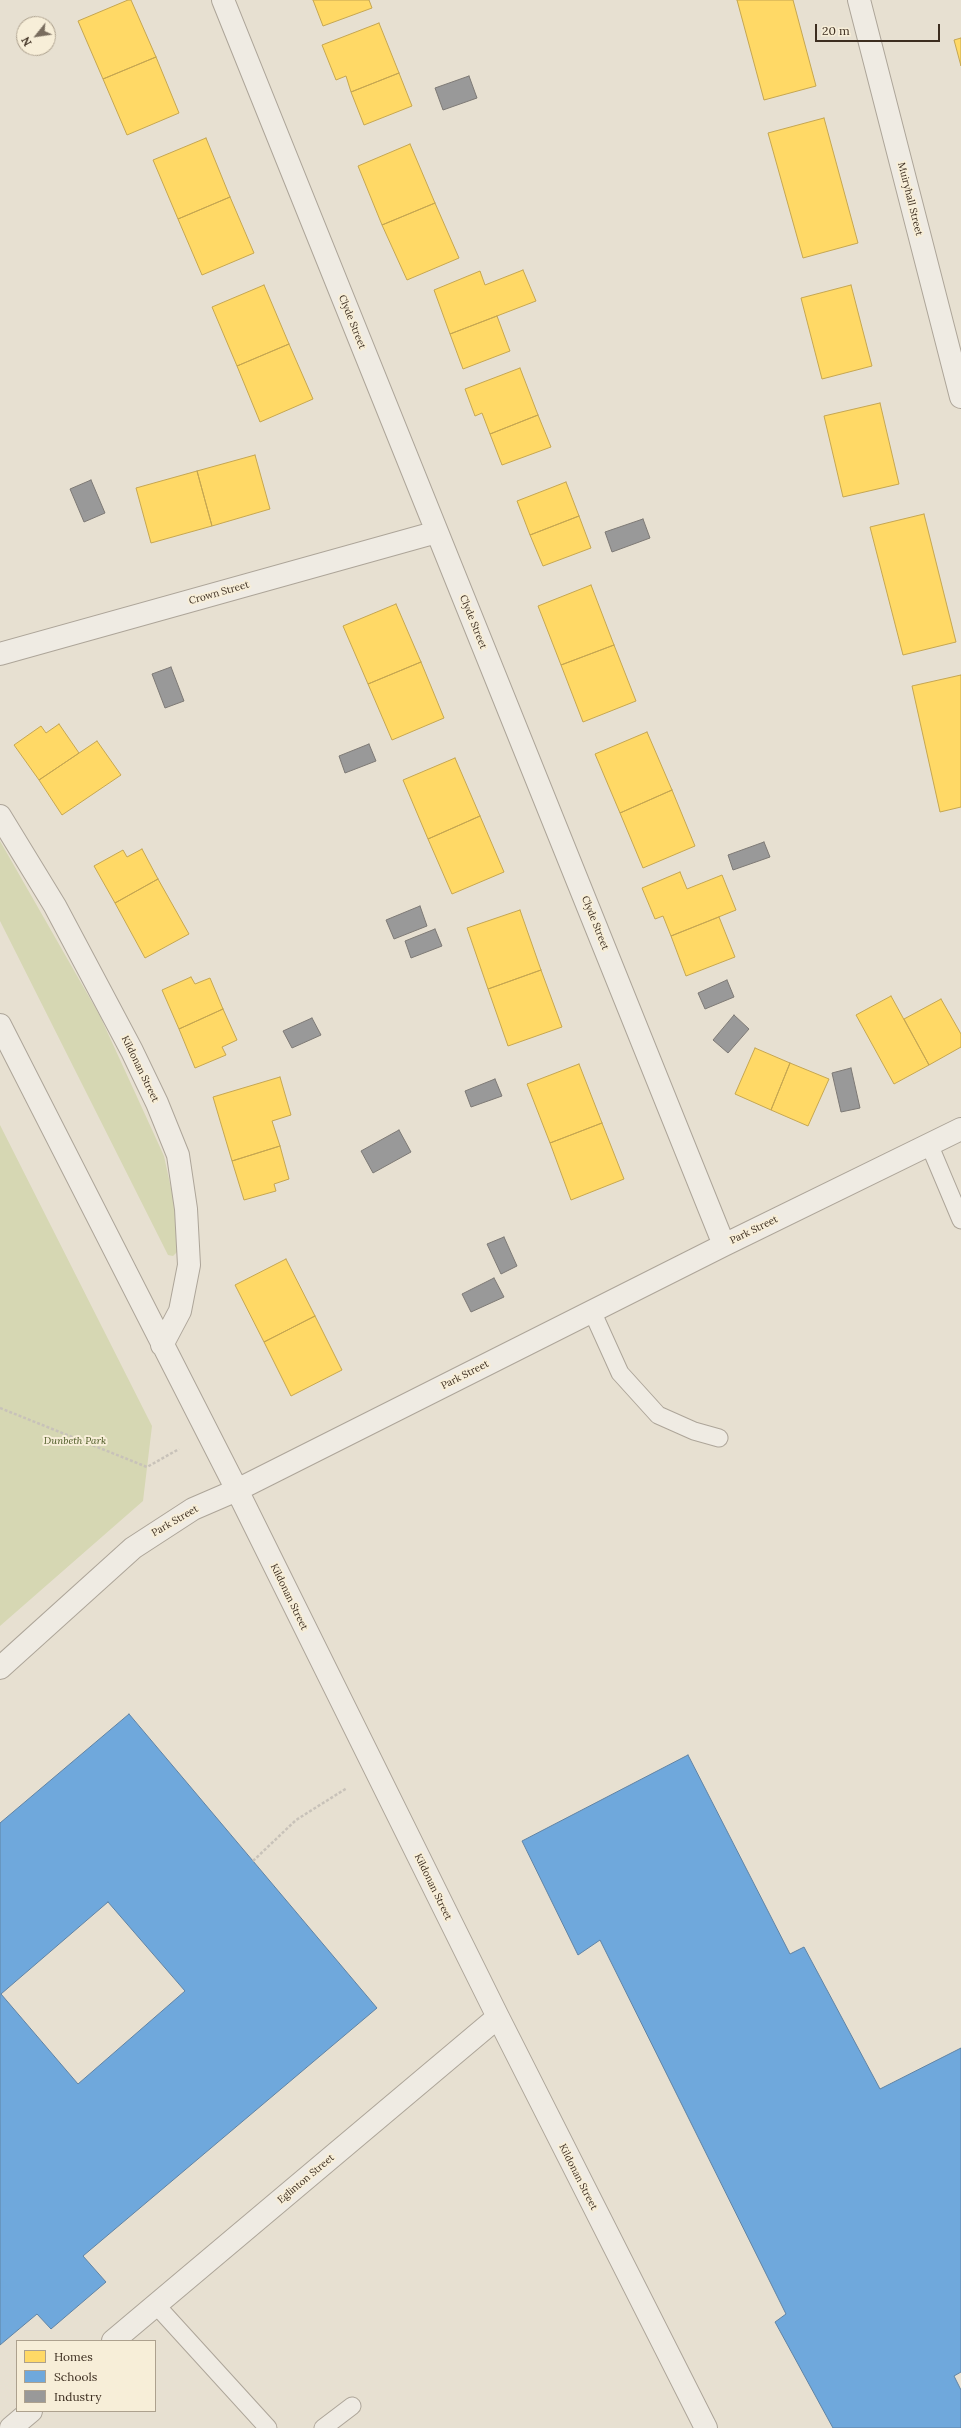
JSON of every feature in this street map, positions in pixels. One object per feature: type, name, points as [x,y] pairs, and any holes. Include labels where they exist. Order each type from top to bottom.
[{"type":"street","name":"Clyde Street","points":[[223,0],[724,1245]]},
{"type":"street","name":"Muiryhall Street","points":[[859,0],[961,397]]},
{"type":"street","name":"Crown Street","points":[[0,654],[437,532]]},
{"type":"street","name":"Kildonan Street","points":[[0,816],[55,906],[132,1050],[157,1103],[178,1155],[186,1210],[189,1265],[180,1312],[162,1345]]},
{"type":"street","name":"Kildonan Street","points":[[0,1025],[237,1490],[498,2017],[706,2428]]},
{"type":"street","name":"Park Street","points":[[0,1668],[133,1548],[193,1509],[237,1490],[724,1245],[961,1129]]},
{"type":"street","name":"Eglinton Street","points":[[114,2340],[498,2017]]},
{"type":"street","points":[[11,2428],[30,2412]]},
{"type":"lane","points":[[929,1144],[961,1220]]},
{"type":"lane","points":[[592,1311],[620,1373],[658,1415],[694,1431],[719,1438]]},
{"type":"lane","points":[[156,2305],[268,2428]]},
{"type":"lane","points":[[323,2428],[352,2406]]},
{"type":"path","points":[[0,1408],[147,1467],[208,1433]]},
{"type":"path","points":[[253,1861],[296,1820],[375,1770]]},
{"type":"green space","points":[[0,841],[100,1016],[164,1156],[174,1202],[178,1251],[173,1256],[168,1255],[0,921]]},
{"type":"green space","name":"Dunbeth Park","points":[[0,1125],[152,1426],[143,1501],[0,1626]]},
{"type":"building: Homes","points":[[131,0],[156,57],[103,79],[78,21]]},
{"type":"building: Homes","points":[[313,0],[369,0],[372,8],[323,26]]},
{"type":"building: Homes","points":[[737,0],[793,0],[816,86],[764,100]]},
{"type":"building: Homes","points":[[379,23],[399,73],[351,92],[346,76],[336,80],[322,45]]},
{"type":"building: Homes","points":[[961,38],[961,66],[954,40]]},
{"type":"building: Homes","points":[[156,57],[179,113],[127,135],[103,79]]},
{"type":"building: Homes","points":[[399,73],[412,106],[364,125],[351,92]]},
{"type":"building: Homes","points":[[824,118],[858,243],[803,258],[768,133]]},
{"type":"building: Homes","points":[[206,138],[230,197],[178,219],[153,160]]},
{"type":"building: Homes","points":[[410,144],[435,203],[382,225],[358,166]]},
{"type":"building: Homes","points":[[230,197],[254,253],[202,275],[178,219]]},
{"type":"building: Homes","points":[[435,203],[459,258],[407,280],[382,225]]},
{"type":"building: Homes","points":[[523,270],[536,301],[450,334],[434,290],[480,271],[485,285]]},
{"type":"building: Homes","points":[[264,285],[289,344],[237,366],[212,307]]},
{"type":"building: Homes","points":[[851,285],[872,366],[822,379],[801,298]]},
{"type":"building: Homes","points":[[497,316],[510,351],[463,369],[450,334]]},
{"type":"building: Homes","points":[[289,344],[313,399],[260,422],[237,366]]},
{"type":"building: Homes","points":[[520,368],[538,415],[490,434],[482,413],[475,416],[465,389]]},
{"type":"building: Homes","points":[[880,403],[899,484],[843,497],[824,416]]},
{"type":"building: Homes","points":[[538,415],[551,447],[502,465],[490,434]]},
{"type":"building: Homes","points":[[255,455],[270,509],[212,526],[197,471]]},
{"type":"building: Homes","points":[[197,471],[212,526],[151,543],[136,488]]},
{"type":"building: Homes","points":[[566,482],[579,516],[530,535],[517,501]]},
{"type":"building: Homes","points":[[924,514],[956,642],[903,655],[870,527]]},
{"type":"building: Homes","points":[[579,516],[591,548],[543,566],[530,535]]},
{"type":"building: Homes","points":[[591,585],[614,645],[561,665],[538,606]]},
{"type":"building: Homes","points":[[396,604],[421,662],[368,684],[343,626]]},
{"type":"building: Homes","points":[[614,645],[636,701],[583,722],[561,665]]},
{"type":"building: Homes","points":[[421,662],[444,718],[392,740],[368,684]]},
{"type":"building: Homes","points":[[961,675],[961,807],[940,812],[912,686]]},
{"type":"building: Homes","points":[[59,724],[79,753],[39,780],[14,745],[41,726],[46,733]]},
{"type":"building: Homes","points":[[647,732],[672,790],[620,813],[595,754]]},
{"type":"building: Homes","points":[[97,741],[121,775],[62,815],[39,780]]},
{"type":"building: Homes","points":[[455,758],[480,816],[428,839],[403,780]]},
{"type":"building: Homes","points":[[672,790],[695,846],[643,868],[620,813]]},
{"type":"building: Homes","points":[[480,816],[504,872],[452,894],[428,839]]},
{"type":"building: Homes","points":[[142,849],[158,879],[115,903],[94,866],[123,850],[127,857]]},
{"type":"building: Homes","points":[[680,872],[687,889],[722,875],[736,910],[671,936],[663,916],[655,919],[642,888]]},
{"type":"building: Homes","points":[[158,879],[189,934],[145,958],[115,903]]},
{"type":"building: Homes","points":[[520,910],[541,970],[488,989],[467,928]]},
{"type":"building: Homes","points":[[719,917],[735,957],[686,976],[671,936]]},
{"type":"building: Homes","points":[[541,970],[562,1027],[508,1046],[488,989]]},
{"type":"building: Homes","points":[[191,977],[195,984],[210,978],[223,1009],[179,1029],[162,990]]},
{"type":"building: Homes","points":[[891,996],[929,1065],[894,1084],[856,1015]]},
{"type":"building: Homes","points":[[941,999],[961,1034],[961,1047],[929,1065],[904,1019]]},
{"type":"building: Homes","points":[[223,1009],[237,1040],[222,1047],[226,1055],[195,1068],[179,1029]]},
{"type":"building: Homes","points":[[755,1048],[790,1063],[771,1110],[735,1094]]},
{"type":"building: Homes","points":[[790,1063],[829,1079],[808,1126],[771,1110]]},
{"type":"building: Homes","points":[[579,1064],[602,1123],[550,1143],[527,1084]]},
{"type":"building: Homes","points":[[280,1077],[291,1115],[272,1121],[280,1146],[232,1161],[213,1097]]},
{"type":"building: Homes","points":[[602,1123],[624,1179],[571,1200],[550,1143]]},
{"type":"building: Homes","points":[[280,1146],[289,1179],[274,1184],[276,1191],[244,1200],[232,1161]]},
{"type":"building: Homes","points":[[286,1259],[315,1316],[264,1342],[235,1285]]},
{"type":"building: Homes","points":[[315,1316],[342,1370],[291,1396],[264,1342]]},
{"type":"building: Schools","points":[[129,1714],[377,2008],[83,2256],[106,2282],[51,2329],[37,2314],[0,2345],[0,1823]],"holes":[[[108,1902],[185,1991],[78,2084],[1,1994]]]},
{"type":"building: Schools","points":[[688,1755],[790,1954],[804,1947],[880,2089],[961,2048],[961,2372],[954,2376],[961,2390],[961,2428],[833,2428],[775,2322],[786,2314],[600,1940],[578,1955],[522,1841]]},
{"type":"building: Industry","points":[[469,76],[477,98],[443,110],[435,88]]},
{"type":"building: Industry","points":[[91,480],[105,513],[84,522],[70,489]]},
{"type":"building: Industry","points":[[643,519],[650,538],[612,552],[605,532]]},
{"type":"building: Industry","points":[[171,667],[184,701],[165,708],[152,674]]},
{"type":"building: Industry","points":[[369,744],[376,761],[345,773],[339,756]]},
{"type":"building: Industry","points":[[764,842],[770,857],[733,870],[728,855]]},
{"type":"building: Industry","points":[[420,906],[427,926],[394,939],[386,920]]},
{"type":"building: Industry","points":[[435,929],[442,946],[411,958],[405,941]]},
{"type":"building: Industry","points":[[727,980],[734,997],[705,1009],[698,993]]},
{"type":"building: Industry","points":[[734,1015],[749,1029],[728,1053],[713,1040]]},
{"type":"building: Industry","points":[[312,1018],[321,1035],[292,1048],[283,1031]]},
{"type":"building: Industry","points":[[851,1068],[860,1108],[841,1112],[832,1073]]},
{"type":"building: Industry","points":[[495,1079],[502,1096],[471,1107],[465,1091]]},
{"type":"building: Industry","points":[[399,1130],[411,1152],[373,1173],[361,1151]]},
{"type":"building: Industry","points":[[504,1237],[517,1266],[501,1274],[487,1244]]},
{"type":"building: Industry","points":[[494,1278],[504,1297],[471,1312],[462,1294]]}]
